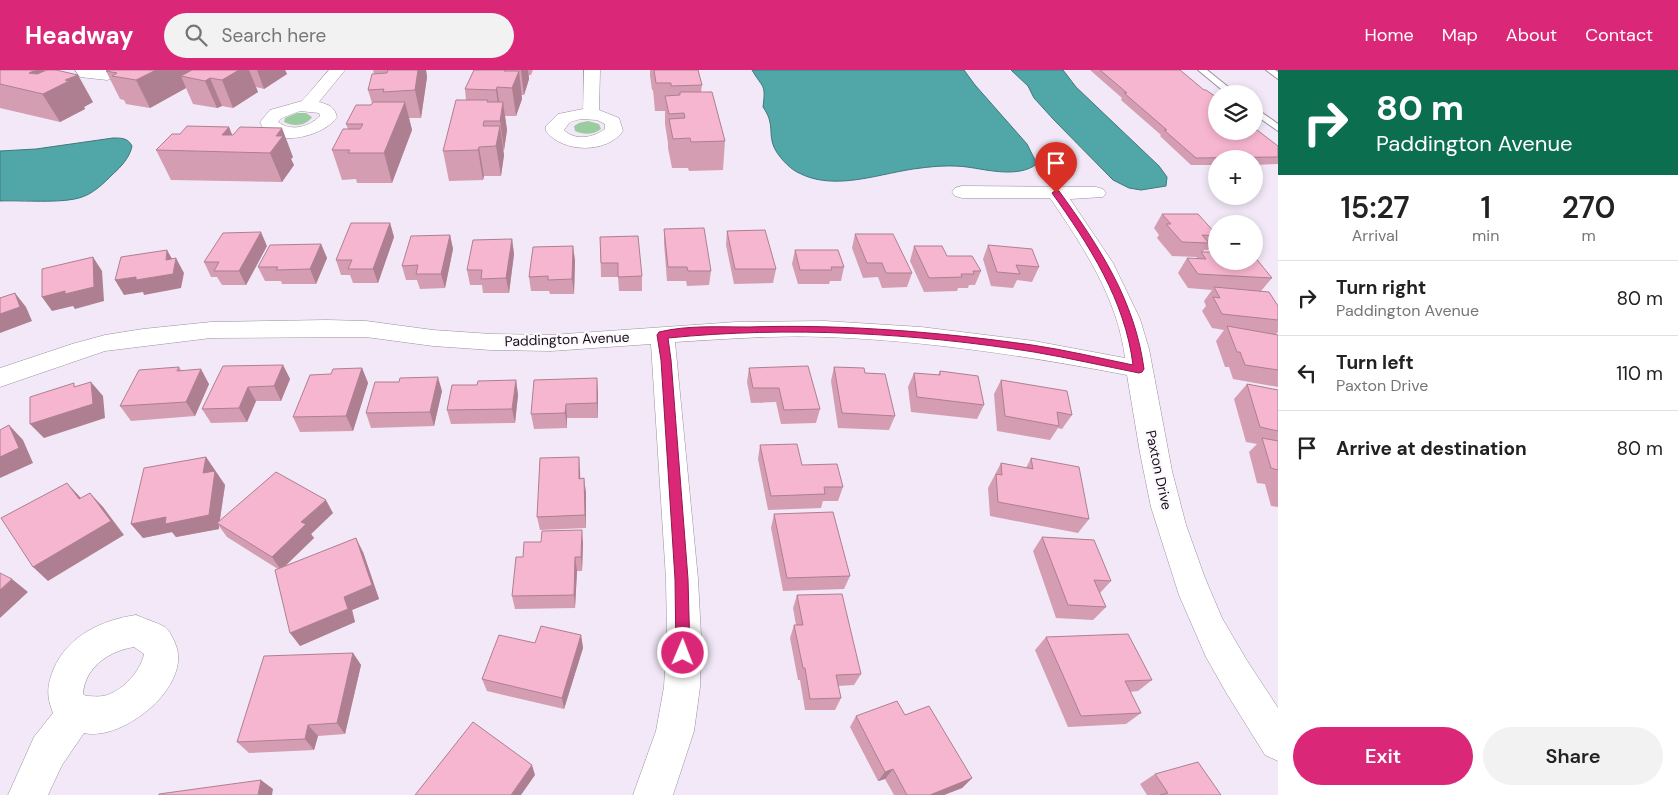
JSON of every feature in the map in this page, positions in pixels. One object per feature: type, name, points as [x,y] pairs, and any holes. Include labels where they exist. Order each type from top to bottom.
[{"type":"street","points":[[83,70],[85,74],[98,76],[126,70]]},
{"type":"street","points":[[307,106],[337,70]]},
{"type":"street","points":[[591,114],[592,70]]},
{"type":"street","points":[[962,192],[1096,193]]},
{"type":"street","name":"Paxton Drive","points":[[1056,193],[1079,224],[1108,273],[1127,315],[1135,341],[1170,523],[1187,575],[1212,633],[1227,662],[1278,742]]},
{"type":"street","name":"Paddington Avenue","points":[[0,378],[72,352],[105,344],[176,332],[326,328],[366,329],[433,338],[551,343],[701,331],[780,329],[902,334],[1034,349],[1139,369]]},
{"type":"street","points":[[653,795],[675,731],[682,687],[684,636],[667,370],[662,335]]},
{"type":"street","points":[[28,795],[48,751],[75,713]]},
{"type":"lane","points":[[1202,70],[1221,85]]},
{"type":"lane","points":[[1270,70],[1278,76]]},
{"type":"lane","points":[[1263,117],[1278,128]]},
{"type":"green space","points":[[297,113],[306,113],[312,117],[300,125],[284,122],[285,118]]},
{"type":"green space","points":[[588,121],[599,124],[601,129],[588,134],[575,131],[574,126]]},
{"type":"water","points":[[752,70],[964,70],[1027,144],[1037,164],[1021,171],[1012,172],[944,166],[906,170],[843,181],[827,181],[812,178],[790,168],[776,150],[772,142],[769,118],[763,107],[764,90]]},
{"type":"water","points":[[1011,70],[1063,70],[1076,87],[1159,166],[1167,177],[1166,186],[1141,190],[1129,188],[1113,180],[1054,120],[1034,98],[1028,86]]},
{"type":"water","points":[[113,138],[127,140],[132,146],[131,150],[119,168],[91,193],[82,197],[64,200],[0,201],[0,151],[36,149]]},
{"type":"building","points":[[0,70],[36,70],[29,73],[37,74],[47,70],[56,70],[78,75],[65,80],[69,81],[43,94],[0,84]]},
{"type":"building","points":[[156,70],[136,80],[112,76],[117,73],[106,71]]},
{"type":"building","points":[[192,70],[239,70],[222,80],[210,78],[205,81],[181,76]]},
{"type":"building","points":[[388,70],[418,70],[415,90],[383,92],[384,89],[368,90],[372,74],[387,73]]},
{"type":"building","points":[[474,70],[519,71],[512,88],[497,87],[496,90],[465,89]]},
{"type":"building","points":[[654,70],[698,70],[702,85],[671,86],[671,83],[656,83]]},
{"type":"building","points":[[1100,70],[1180,70],[1208,91],[1208,140],[1263,140],[1263,135],[1278,146],[1278,157],[1263,157],[1263,150],[1208,150],[1208,158],[1196,158],[1124,93],[1127,93]]},
{"type":"building","points":[[680,92],[712,92],[725,141],[691,142],[690,138],[673,139],[669,119],[685,118],[684,113],[669,114],[665,96],[680,95]]},
{"type":"building","points":[[456,100],[503,102],[500,121],[484,121],[483,126],[500,126],[496,146],[479,147],[478,150],[443,151]]},
{"type":"building","points":[[373,102],[405,102],[384,153],[348,153],[350,150],[332,150],[343,129],[360,129],[363,124],[346,124],[356,105],[371,105]]},
{"type":"building","points":[[187,126],[229,127],[222,135],[233,135],[240,127],[282,128],[276,136],[283,136],[270,153],[156,150],[172,134],[180,134]]},
{"type":"building","points":[[1162,214],[1198,214],[1208,225],[1208,235],[1202,235],[1208,243],[1182,242],[1166,224],[1171,224]]},
{"type":"building","points":[[351,223],[390,223],[373,269],[348,269],[352,260],[336,260]]},
{"type":"building","points":[[704,228],[711,271],[688,271],[687,267],[668,267],[664,229]]},
{"type":"building","points":[[765,230],[776,269],[735,269],[727,231]]},
{"type":"building","points":[[261,232],[239,271],[214,271],[219,262],[204,262],[223,233]]},
{"type":"building","points":[[855,234],[893,234],[912,273],[886,273],[882,263],[867,263]]},
{"type":"building","points":[[450,235],[441,274],[416,274],[418,265],[402,266],[411,236]]},
{"type":"building","points":[[638,236],[642,276],[618,277],[618,263],[601,263],[600,237]]},
{"type":"building","points":[[512,239],[506,278],[481,279],[482,270],[467,270],[473,240]]},
{"type":"building","points":[[321,244],[310,269],[276,270],[278,267],[258,267],[270,245]]},
{"type":"building","points":[[988,245],[1032,249],[1039,267],[1016,265],[1020,274],[997,272]]},
{"type":"building","points":[[573,246],[572,279],[548,280],[548,276],[529,277],[533,247]]},
{"type":"building","points":[[914,246],[942,246],[947,256],[972,256],[981,271],[973,271],[974,274],[961,274],[962,277],[929,278]]},
{"type":"building","points":[[167,250],[166,260],[176,258],[173,274],[136,280],[136,277],[115,280],[121,257]]},
{"type":"building","points":[[795,250],[838,250],[844,267],[831,267],[832,270],[800,270]]},
{"type":"building","points":[[1201,252],[1208,252],[1208,270],[1263,270],[1263,267],[1272,278],[1198,274],[1187,258],[1206,259]]},
{"type":"building","points":[[93,257],[94,287],[65,294],[65,291],[42,297],[42,269]]},
{"type":"building","points":[[1214,287],[1269,292],[1278,306],[1278,320],[1222,314],[1213,297],[1220,298]]},
{"type":"building","points":[[15,293],[20,307],[0,314],[0,298]]},
{"type":"building","points":[[1227,326],[1278,335],[1278,370],[1245,365],[1240,352],[1237,352]]},
{"type":"building","points":[[283,365],[274,386],[248,387],[239,408],[202,409],[223,366]]},
{"type":"building","points":[[808,366],[820,409],[784,410],[779,388],[753,388],[749,368]]},
{"type":"building","points":[[179,367],[177,371],[201,369],[186,402],[120,406],[139,370]]},
{"type":"building","points":[[834,367],[864,368],[865,373],[885,374],[895,416],[842,413]]},
{"type":"building","points":[[362,368],[346,416],[293,417],[310,375],[331,374],[333,369]]},
{"type":"building","points":[[940,371],[978,376],[984,405],[917,397],[914,373],[940,375]]},
{"type":"building","points":[[438,377],[430,412],[366,413],[375,382],[399,382],[400,378]]},
{"type":"building","points":[[597,378],[597,403],[566,404],[565,413],[531,414],[534,380]]},
{"type":"building","points":[[516,380],[512,409],[447,410],[452,385],[477,385],[478,381]]},
{"type":"building","points":[[1001,380],[1067,391],[1072,415],[1057,412],[1059,426],[1005,416]]},
{"type":"building","points":[[91,382],[93,404],[30,424],[30,397],[74,383],[74,387]]},
{"type":"building","points":[[1247,384],[1278,390],[1278,431],[1260,427]]},
{"type":"building","points":[[9,425],[19,448],[0,457],[0,430]]},
{"type":"building","points":[[1262,438],[1278,441],[1278,470],[1271,468]]},
{"type":"building","points":[[797,444],[802,465],[837,464],[843,487],[824,487],[825,494],[771,496],[760,445]]},
{"type":"building","points":[[206,457],[203,473],[215,471],[209,515],[165,524],[166,517],[131,524],[144,468]]},
{"type":"building","points":[[579,457],[579,479],[584,478],[585,515],[537,517],[540,458]]},
{"type":"building","points":[[1031,458],[1079,467],[1089,519],[998,502],[996,474],[1002,475],[1001,463],[1033,469]]},
{"type":"building","points":[[276,472],[326,500],[301,522],[306,524],[272,557],[217,523]]},
{"type":"building","points":[[67,483],[79,499],[90,493],[111,521],[33,567],[1,518]]},
{"type":"building","points":[[833,512],[850,576],[787,578],[774,514]]},
{"type":"building","points":[[582,530],[581,557],[575,557],[574,595],[512,596],[516,557],[523,557],[524,542],[541,542],[542,531]]},
{"type":"building","points":[[1042,537],[1094,540],[1111,581],[1094,580],[1106,607],[1068,605]]},
{"type":"building","points":[[356,538],[372,585],[344,597],[348,609],[290,633],[275,570]]},
{"type":"building","points":[[0,573],[12,579],[0,590]]},
{"type":"building","points":[[842,594],[861,674],[836,675],[841,698],[810,699],[805,668],[803,668],[794,625],[803,625],[797,595]]},
{"type":"building","points":[[541,626],[581,635],[562,698],[482,679],[499,635],[535,643]]},
{"type":"building","points":[[1128,634],[1152,680],[1125,681],[1141,713],[1081,716],[1046,637]]},
{"type":"building","points":[[353,653],[337,723],[308,725],[305,739],[237,742],[264,656]]},
{"type":"building","points":[[897,701],[905,715],[929,706],[972,778],[930,795],[907,795],[893,769],[885,772],[856,716]]},
{"type":"building","points":[[473,722],[532,765],[511,795],[415,795]]},
{"type":"building","points":[[1198,762],[1221,795],[1160,795],[1168,793],[1155,774]]},
{"type":"building","points":[[261,780],[258,795],[159,795],[159,794]]},
{"type":"route","points":[[683,653],[682,579],[666,360],[662,335],[701,331],[780,329],[825,329],[921,335],[1034,349],[1139,369],[1135,341],[1127,315],[1108,273],[1079,224],[1056,193]]}]
